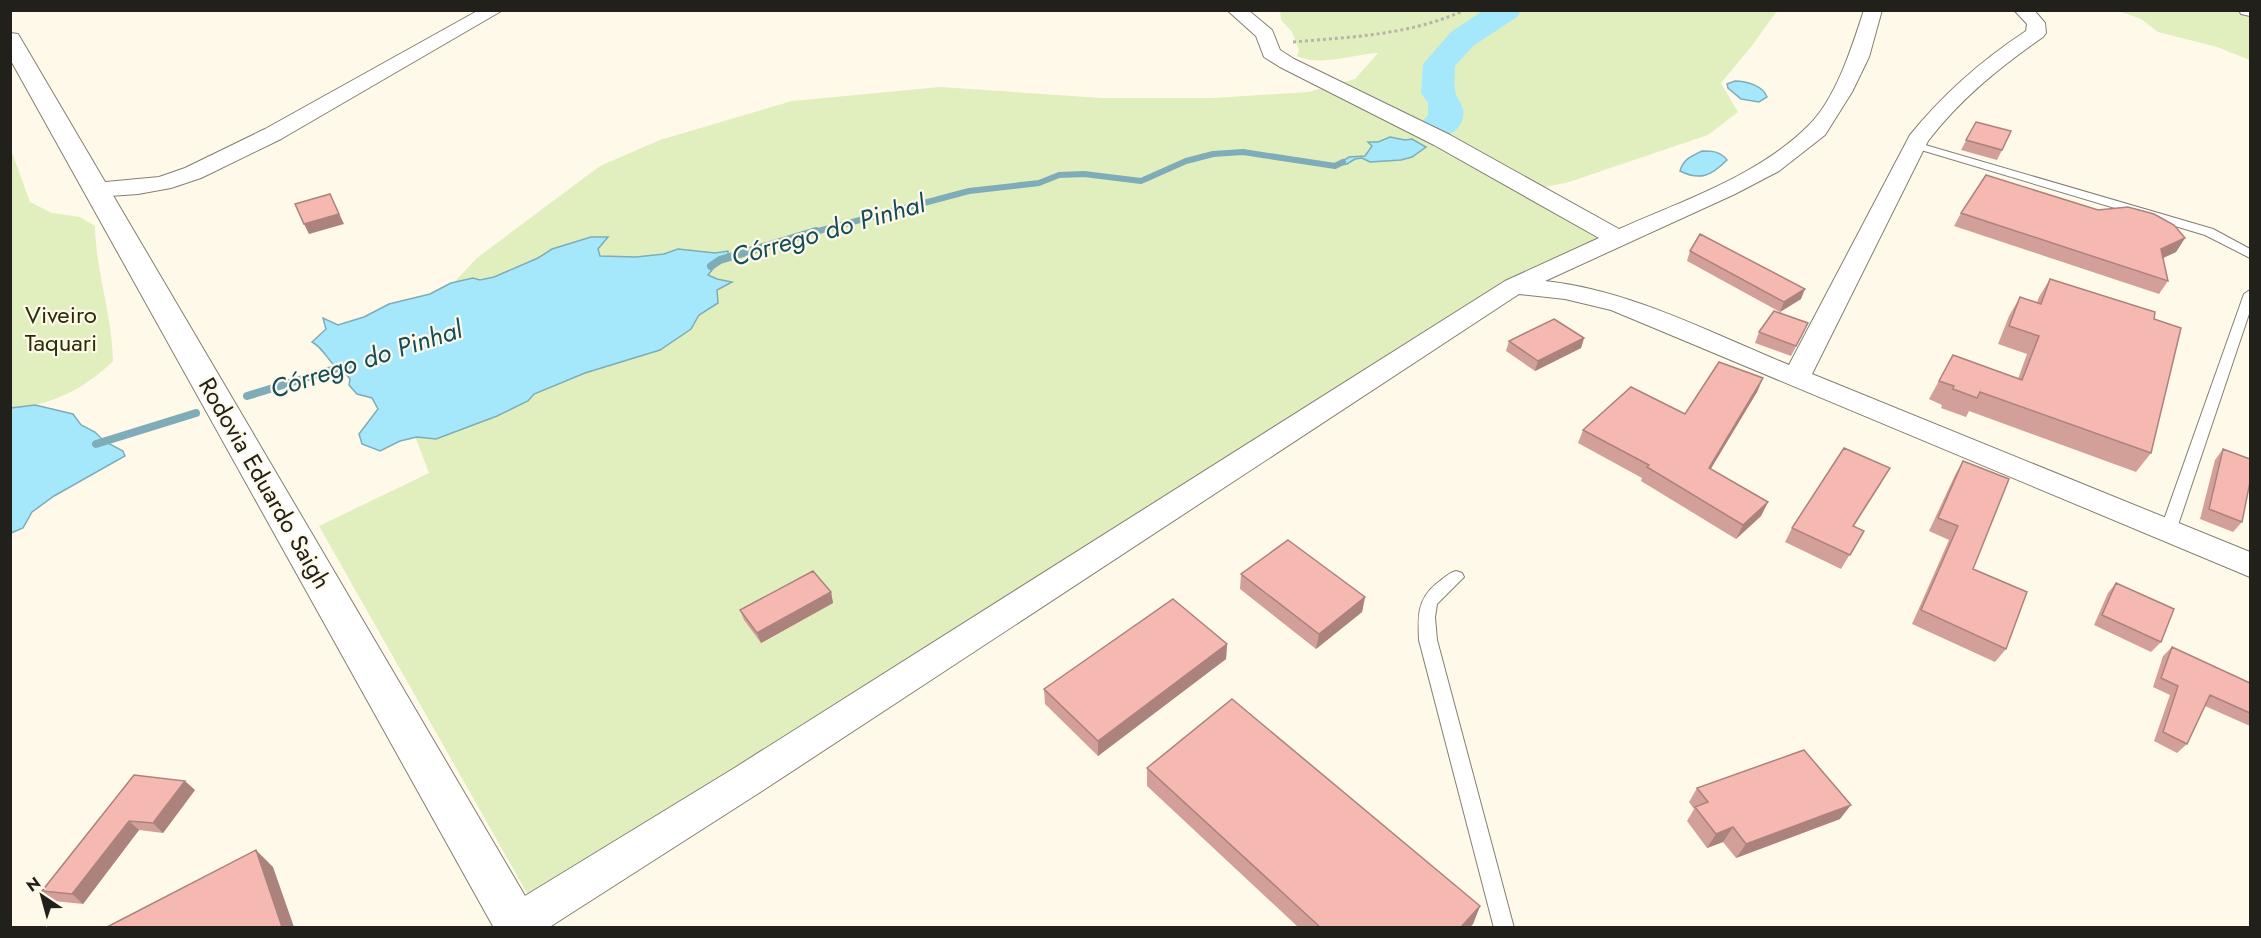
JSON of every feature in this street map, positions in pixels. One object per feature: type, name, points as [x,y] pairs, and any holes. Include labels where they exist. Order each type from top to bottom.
[{"type":"highway","name":"Rodovia Eduardo Saigh","points":[[10,39],[518,926]]},
{"type":"street","points":[[95,190],[163,183],[193,173],[273,134],[494,10]]},
{"type":"street","points":[[1236,10],[1265,34],[1271,53],[1287,63],[1442,140],[1618,239]]},
{"type":"street","points":[[518,926],[1514,286],[1771,166],[1816,130],[1851,77],[1869,30],[1873,10]]},
{"type":"street","points":[[1797,376],[1915,145],[1937,112],[2014,48],[2036,33],[2036,23],[2023,10]]},
{"type":"street","points":[[1514,286],[1566,291],[1596,297],[1797,376],[2250,565]]},
{"type":"lane","points":[[1915,145],[2209,232],[2250,254]]},
{"type":"lane","points":[[2168,531],[2250,294]]},
{"type":"lane","points":[[1456,577],[1430,598],[1425,613],[1428,640],[1504,927]]},
{"type":"path","points":[[1269,48],[1295,42],[1381,34],[1426,26],[1465,10]]},
{"type":"green space","points":[[1280,11],[1777,11],[1721,83],[1738,112],[1708,135],[1569,182],[1527,191],[1620,243],[1527,284],[544,923],[319,526],[429,473],[405,410],[423,315],[477,258],[600,166],[660,140],[792,101],[940,87],[1102,98],[1213,98],[1308,92],[1355,79],[1378,53],[1327,60],[1297,56],[1299,50],[1292,32],[1281,20]]},
{"type":"green space","points":[[2119,11],[2250,11],[2250,60],[2217,47],[2158,32],[2141,19]]},
{"type":"green space","name":"Viveiro Taquari","points":[[10,147],[30,202],[52,213],[80,217],[95,226],[113,361],[87,383],[67,394],[34,405],[11,408]]},
{"type":"water","points":[[1735,81],[1754,85],[1767,97],[1759,102],[1741,99],[1728,88],[1727,84]]},
{"type":"water","points":[[1390,137],[1412,139],[1426,147],[1412,157],[1401,160],[1370,162],[1362,158],[1335,166],[1349,157],[1365,156],[1372,146],[1368,142],[1378,142]]},
{"type":"water","points":[[1702,151],[1719,153],[1727,160],[1716,170],[1705,175],[1694,176],[1680,171],[1691,156]]},
{"type":"water","points":[[591,237],[608,237],[598,249],[600,256],[636,257],[664,254],[678,249],[715,253],[728,251],[728,256],[720,260],[708,275],[732,282],[717,290],[718,303],[699,315],[691,329],[660,350],[585,373],[534,394],[528,401],[497,416],[436,439],[417,437],[400,441],[380,451],[362,444],[359,434],[378,409],[372,398],[357,394],[349,385],[350,379],[312,342],[326,329],[323,318],[338,325],[364,317],[389,304],[430,294],[451,283],[473,278],[480,280],[494,277],[538,258],[552,249]]},
{"type":"water","points":[[35,405],[73,414],[81,425],[123,451],[125,456],[54,496],[32,512],[23,528],[11,533],[11,408]]},
{"type":"building","points":[[1976,122],[2011,131],[2002,150],[1966,140]]},
{"type":"building","points":[[1986,175],[2098,210],[2128,207],[2154,214],[2174,225],[2185,238],[2161,249],[2168,281],[1961,213]]},
{"type":"building","points":[[330,194],[339,214],[304,224],[295,204]]},
{"type":"building","points":[[1700,234],[1805,289],[1784,302],[1690,251]]},
{"type":"building","points":[[2050,279],[2155,312],[2154,319],[2181,328],[2151,453],[1980,392],[1977,398],[1939,381],[1953,355],[2022,380],[2039,336],[2009,326],[2020,297],[2041,304]]},
{"type":"building","points":[[1774,311],[1808,323],[1796,346],[1759,332]]},
{"type":"building","points":[[1554,319],[1584,338],[1538,361],[1509,341]]},
{"type":"building","points":[[1719,362],[1763,378],[1709,468],[1768,502],[1743,525],[1647,467],[1649,465],[1583,430],[1631,387],[1685,414]]},
{"type":"building","points":[[1844,448],[1890,468],[1853,526],[1864,531],[1850,555],[1792,528]]},
{"type":"building","points":[[2223,449],[2250,459],[2250,482],[2242,522],[2209,509]]},
{"type":"building","points":[[1963,461],[2009,479],[1973,569],[2027,592],[2006,649],[1921,610],[1958,526],[1938,518]]},
{"type":"building","points":[[1288,540],[1365,597],[1319,634],[1241,574]]},
{"type":"building","points":[[813,571],[831,592],[757,633],[740,610]]},
{"type":"building","points":[[2116,583],[2174,609],[2161,642],[2102,615]]},
{"type":"building","points":[[1173,599],[1227,644],[1098,741],[1044,689]]},
{"type":"building","points":[[2172,647],[2250,683],[2250,713],[2210,695],[2187,744],[2163,732],[2178,686],[2161,678]]},
{"type":"building","points":[[1232,699],[1480,906],[1461,927],[1320,927],[1147,768]]},
{"type":"building","points":[[1804,750],[1851,805],[1746,844],[1733,827],[1716,834],[1695,807],[1708,802],[1697,788]]},
{"type":"building","points":[[134,775],[185,781],[153,823],[129,821],[72,894],[42,891]]},
{"type":"building","points":[[256,850],[282,927],[107,927]]},
{"type":"waterway","name":"Córrego do Pinhal","points":[[1433,130],[1446,118],[1445,103],[1438,93],[1439,64],[1462,39],[1506,10]]},
{"type":"waterway","name":"Córrego do Pinhal","points":[[811,233],[969,191],[1039,183],[1059,175],[1084,174],[1141,181],[1186,161],[1213,154],[1243,152],[1335,166],[1343,162]]},
{"type":"waterway","name":"Córrego do Pinhal","points":[[711,266],[720,260],[816,231]]},
{"type":"waterway","name":"Córrego do Pinhal","points":[[247,396],[348,365]]},
{"type":"waterway","name":"Córrego do Pinhal","points":[[96,444],[196,413]]}]
